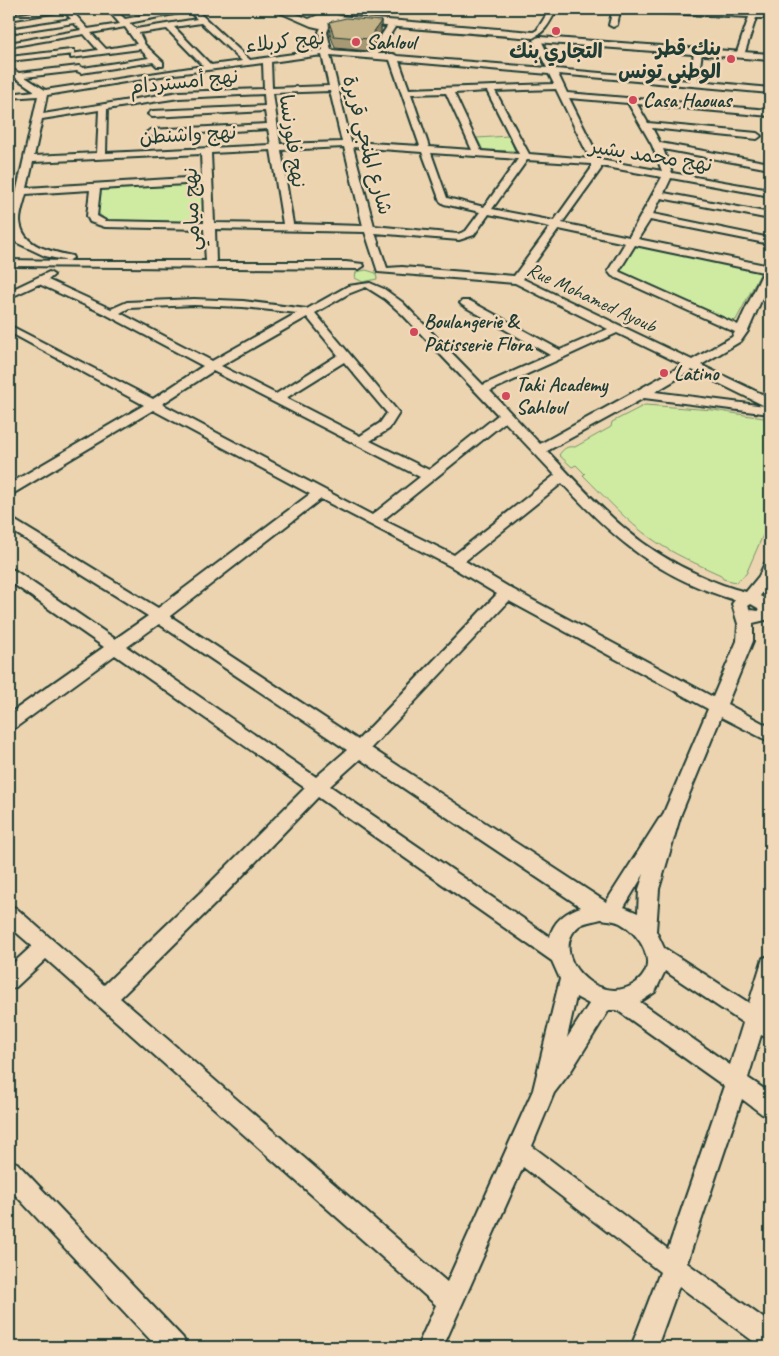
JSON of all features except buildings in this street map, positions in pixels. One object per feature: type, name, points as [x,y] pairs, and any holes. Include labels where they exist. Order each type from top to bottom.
[{"type":"main road","points":[[277,9],[330,19],[770,56]]},
{"type":"main road","points":[[287,9],[352,24],[537,36],[698,52],[770,56]]},
{"type":"street","points":[[9,18],[65,9],[104,52]]},
{"type":"street","points":[[110,9],[134,32],[142,46],[155,59],[173,84]]},
{"type":"street","points":[[9,45],[87,32],[189,9],[204,20],[248,62]]},
{"type":"street","points":[[518,280],[554,226],[596,169],[596,162],[537,36],[553,9]]},
{"type":"street","points":[[613,25],[617,9],[753,12],[770,16]]},
{"type":"street","points":[[740,52],[753,12]]},
{"type":"street","name":"شارع المنجي قريرة","points":[[326,52],[321,46],[318,32],[330,19]]},
{"type":"street","name":"شارع المنجي قريرة","points":[[330,19],[324,32],[333,88],[374,248],[384,274]]},
{"type":"street","points":[[9,31],[76,20]]},
{"type":"street","points":[[134,32],[204,20]]},
{"type":"street","points":[[170,26],[210,68]]},
{"type":"street","points":[[373,55],[391,27]]},
{"type":"street","points":[[62,36],[80,69],[85,86]]},
{"type":"street","points":[[9,59],[104,52],[142,46]]},
{"type":"street","name":"نهج كربلاء","points":[[9,96],[85,86],[173,84],[210,68],[326,52],[553,70],[699,93],[770,90]]},
{"type":"street","points":[[698,52],[699,93]]},
{"type":"street","points":[[392,56],[402,70],[405,92],[443,199],[453,205],[770,270],[737,339],[695,365],[539,450]]},
{"type":"street","points":[[13,76],[155,59]]},
{"type":"street","name":"نهج فلورنسا","points":[[267,59],[269,108],[289,228]]},
{"type":"street","points":[[416,69],[490,66]]},
{"type":"street","points":[[9,70],[13,76],[43,93],[21,191],[13,207],[12,224],[24,242],[24,251],[9,261]]},
{"type":"street","name":"نهج أمستردام","points":[[39,117],[150,100],[173,84],[268,91],[333,88]]},
{"type":"street","points":[[405,92],[560,86]]},
{"type":"street","points":[[95,186],[92,216],[94,220],[99,222],[112,224],[370,229],[463,236],[470,233],[525,156],[490,89]]},
{"type":"street","points":[[449,91],[477,152]]},
{"type":"street","points":[[564,95],[631,101],[699,93],[757,134],[770,166]]},
{"type":"street","points":[[150,100],[152,114],[149,143],[273,126]]},
{"type":"street","points":[[631,101],[657,145],[668,175],[647,216],[613,269],[616,274],[742,331]]},
{"type":"street","points":[[101,156],[103,108]]},
{"type":"street","points":[[152,114],[269,108]]},
{"type":"street","points":[[645,125],[757,134]]},
{"type":"street","points":[[657,145],[757,134]]},
{"type":"street","name":"نهج واشنطن","points":[[29,159],[101,156],[149,143],[206,152],[348,144],[425,148]]},
{"type":"street","name":"نهج محمد بشير","points":[[425,148],[596,162],[770,192]]},
{"type":"street","name":"نهج ميامي","points":[[206,152],[211,264]]},
{"type":"street","points":[[21,191],[208,180]]},
{"type":"street","points":[[659,195],[770,216]]},
{"type":"street","points":[[647,216],[770,241]]},
{"type":"street","points":[[9,237],[61,257],[123,263]]},
{"type":"street","name":"شارع المنجي قريرة","points":[[361,266],[370,260],[374,248]]},
{"type":"street","points":[[9,261],[68,264],[123,263],[274,266],[342,272],[351,283],[366,286],[392,299],[482,390],[562,476],[636,546],[659,560],[716,588],[744,607]]},
{"type":"street","points":[[9,295],[68,264]]},
{"type":"street","points":[[274,266],[361,266],[384,274]]},
{"type":"street","points":[[301,313],[341,284],[350,270],[361,266]]},
{"type":"street","name":"Rue Mohamed Ayoub","points":[[384,274],[402,270],[518,280],[770,403]]},
{"type":"street","points":[[9,490],[154,404],[212,366],[301,313],[343,292],[366,286],[384,274]]},
{"type":"street","points":[[384,274],[392,299]]},
{"type":"street","points":[[39,280],[111,313],[430,476]]},
{"type":"street","points":[[111,313],[127,305],[151,303],[243,304],[301,313],[345,356],[392,412],[389,421],[384,427],[362,440]]},
{"type":"street","points":[[466,304],[559,355]]},
{"type":"street","points":[[9,328],[373,521],[455,562],[507,593],[770,735]]},
{"type":"street","points":[[482,390],[617,329]]},
{"type":"street","points":[[278,398],[345,356]]},
{"type":"street","points":[[642,394],[770,410]]},
{"type":"street","points":[[373,521],[505,416]]},
{"type":"street","points":[[455,562],[562,476]]},
{"type":"street","points":[[9,723],[159,616],[320,493]]},
{"type":"street","points":[[9,522],[159,616],[606,910],[630,918],[646,932],[656,954],[655,972],[651,981],[639,994],[612,1000],[590,1020],[567,1060],[544,1091]]},
{"type":"street","points":[[745,641],[744,607],[768,572]]},
{"type":"street","points":[[646,932],[649,889],[672,814],[745,641],[767,613],[768,572]]},
{"type":"street","points":[[9,574],[318,786],[481,902],[559,954]]},
{"type":"street","points":[[105,998],[211,895],[318,786],[360,749],[507,593]]},
{"type":"street","points":[[744,607],[757,600],[767,613]]},
{"type":"street","points":[[672,814],[606,910],[583,913],[569,922],[560,937],[559,954],[561,963],[570,980],[586,992],[612,1000],[770,1106]]},
{"type":"street","points":[[9,914],[450,1301]]},
{"type":"street","points":[[9,980],[46,946]]},
{"type":"street","points":[[656,954],[763,1024]]},
{"type":"street","points":[[644,1347],[674,1268],[735,1081],[763,1024],[770,965]]},
{"type":"street","points":[[430,1347],[544,1091],[570,980]]},
{"type":"street","points":[[519,1150],[674,1268],[770,1338]]},
{"type":"street","points":[[9,1171],[174,1347]]},
{"type":"green space","points":[[509,136],[515,151],[483,150],[477,138]]},
{"type":"green space","points":[[195,184],[204,187],[205,217],[194,222],[113,221],[105,219],[98,213],[103,189]]},
{"type":"green space","points":[[636,246],[756,270],[760,274],[736,320],[730,322],[620,271]]},
{"type":"green space","points":[[366,270],[376,273],[377,279],[363,282],[355,278],[356,272]]},
{"type":"green space","points":[[645,405],[713,410],[770,419],[770,519],[746,574],[736,582],[723,579],[721,575],[677,554],[652,539],[616,509],[583,475],[585,474],[576,465],[572,467],[559,455],[566,448],[575,447],[611,427],[612,422]]},
{"type":"place","name":"التجاري بنك","points":[[556,31]]},
{"type":"place","name":"Sahloul","points":[[356,42]]},
{"type":"place","name":"بنك قطر الوطني تونس","points":[[731,59]]},
{"type":"place","name":"Casa Haouas","points":[[633,100]]},
{"type":"place","name":"Boulangerie & Pâtisserie Flora","points":[[414,332]]},
{"type":"place","name":"Latino","points":[[664,373]]},
{"type":"place","name":"Taki Academy Sahloul","points":[[506,396]]}]
